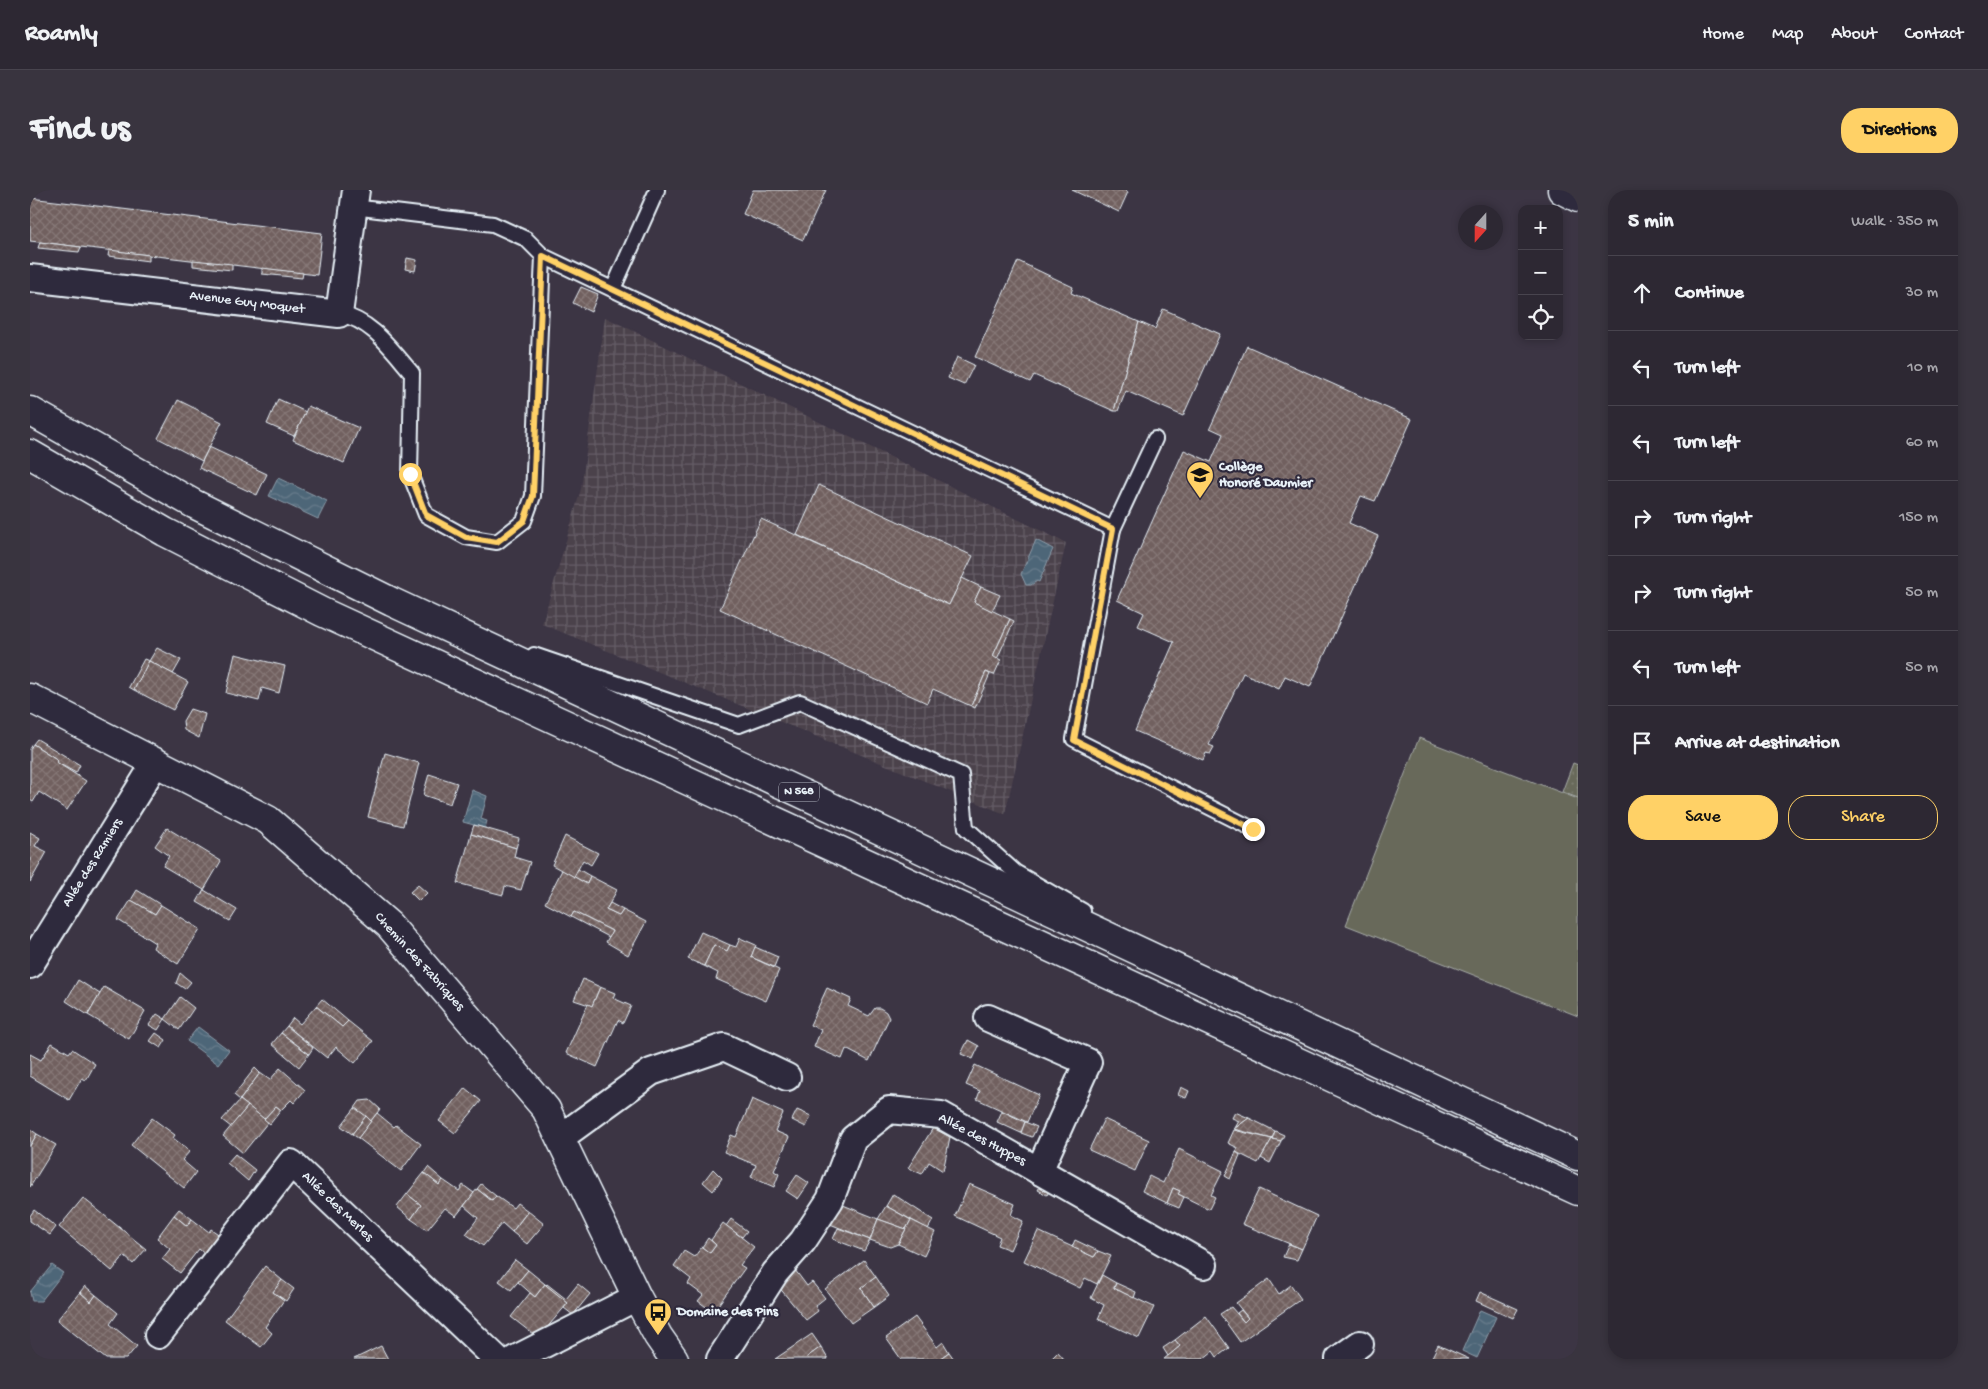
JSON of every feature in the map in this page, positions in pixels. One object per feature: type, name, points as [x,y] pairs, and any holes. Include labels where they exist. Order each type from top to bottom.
[{"type":"main road","points":[[1562,190],[1578,198]]},
{"type":"main road","name":"N 568","points":[[30,411],[194,504],[416,613],[1578,1156]]},
{"type":"main road","name":"N 568","points":[[30,454],[165,532],[322,612],[1578,1191]]},
{"type":"main road","points":[[30,474],[109,514],[165,532]]},
{"type":"main road","name":"Chemin des Fabriques","points":[[30,698],[268,820],[389,924],[546,1109],[637,1297],[658,1336],[674,1359]]},
{"type":"street","points":[[339,314],[355,198]]},
{"type":"street","name":"Avenue Guy Moquet","points":[[30,278],[339,314]]},
{"type":"street","name":"Allée des Ramiers","points":[[30,965],[156,762]]},
{"type":"street","points":[[988,1018],[1088,1062],[1039,1171]]},
{"type":"street","points":[[560,1138],[651,1072],[724,1047],[787,1077]]},
{"type":"street","name":"Allée des Huppes","points":[[720,1359],[775,1273],[803,1241],[830,1200],[854,1139],[889,1110],[941,1115],[1204,1265]]},
{"type":"street","name":"Allée des Merles","points":[[158,1335],[291,1163],[497,1359]]},
{"type":"street","points":[[515,1359],[637,1297]]},
{"type":"lane","points":[[613,289],[657,190]]},
{"type":"lane","points":[[355,198],[493,224],[526,239],[543,256],[1113,529]]},
{"type":"lane","points":[[339,314],[349,316],[373,329],[412,372],[410,474],[426,515],[466,537],[497,542],[524,521],[533,496],[543,256]]},
{"type":"lane","points":[[1155,439],[1113,529],[1074,740],[1253,829]]},
{"type":"lane","points":[[416,613],[739,725],[800,702],[961,775],[966,828],[1015,872],[1192,975]]},
{"type":"shaded area","points":[[605,317],[1066,543],[1005,814],[542,624],[581,489]]},
{"type":"green space","points":[[1419,738],[1578,799],[1578,1016],[1346,925]]},
{"type":"green space","points":[[1573,763],[1578,765],[1578,798],[1562,792]]},
{"type":"water","points":[[278,478],[327,501],[318,519],[269,496]]},
{"type":"water","points":[[1036,540],[1053,549],[1039,582],[1026,585],[1021,574]]},
{"type":"water","points":[[472,790],[487,796],[481,819],[487,821],[485,828],[463,822]]},
{"type":"water","points":[[198,1027],[229,1050],[218,1064],[187,1041]]},
{"type":"water","points":[[52,1265],[63,1273],[41,1301],[32,1301],[30,1292]]},
{"type":"water","points":[[1480,1310],[1496,1317],[1477,1358],[1462,1351]]},
{"type":"building","points":[[753,190],[826,190],[803,240],[743,214]]},
{"type":"building","points":[[1072,190],[1124,190],[1128,192],[1119,212]]},
{"type":"building","points":[[30,198],[322,233],[317,275],[30,241]]},
{"type":"building","points":[[40,242],[81,247],[79,252],[38,248]]},
{"type":"building","points":[[109,250],[149,255],[149,261],[108,256]]},
{"type":"building","points":[[407,258],[417,260],[415,271],[405,269]]},
{"type":"building","points":[[193,260],[232,264],[232,270],[193,266]]},
{"type":"building","points":[[1018,261],[1073,287],[1071,293],[1139,322],[1114,411],[1034,375],[1030,382],[975,357]]},
{"type":"building","points":[[262,268],[303,273],[302,278],[262,274]]},
{"type":"building","points":[[581,287],[598,294],[591,312],[573,303]]},
{"type":"building","points":[[1163,309],[1220,334],[1183,416],[1126,391],[1118,411],[1114,411],[1139,322],[1155,329]]},
{"type":"building","points":[[1247,346],[1412,419],[1375,501],[1361,496],[1349,523],[1378,536],[1310,687],[1285,676],[1279,689],[1243,673],[1209,745],[1214,747],[1210,754],[1206,753],[1203,760],[1135,731],[1174,642],[1138,626],[1144,613],[1117,600],[1184,450],[1211,462],[1223,434],[1210,428]]},
{"type":"building","points":[[957,357],[974,365],[964,385],[948,378]]},
{"type":"building","points":[[278,399],[306,412],[294,436],[267,424]]},
{"type":"building","points":[[178,400],[222,422],[202,461],[158,438]]},
{"type":"building","points":[[308,406],[359,428],[344,463],[293,440]]},
{"type":"building","points":[[209,447],[267,474],[257,495],[199,468]]},
{"type":"building","points":[[819,485],[973,556],[949,605],[797,535]]},
{"type":"building","points":[[761,519],[949,605],[962,578],[981,587],[974,602],[1010,619],[993,656],[1001,660],[994,675],[986,672],[971,706],[933,689],[927,703],[720,609]]},
{"type":"building","points":[[981,587],[1000,595],[992,611],[974,602]]},
{"type":"building","points":[[1010,619],[1014,621],[997,659],[993,656]]},
{"type":"building","points":[[157,648],[181,660],[173,674],[149,661]]},
{"type":"building","points":[[235,654],[285,666],[279,693],[262,688],[259,701],[226,693]]},
{"type":"building","points":[[144,659],[149,661],[134,690],[129,687]]},
{"type":"building","points":[[149,661],[188,682],[173,710],[134,690]]},
{"type":"building","points":[[986,672],[990,674],[975,708],[971,706]]},
{"type":"building","points":[[190,709],[205,714],[199,738],[184,730],[183,721]]},
{"type":"building","points":[[37,739],[80,765],[76,773],[56,762],[58,760],[33,744]]},
{"type":"building","points":[[33,744],[58,760],[56,762],[86,781],[67,810],[39,792],[33,802],[30,800],[30,749]]},
{"type":"building","points":[[385,753],[419,763],[403,826],[368,817]]},
{"type":"building","points":[[429,774],[457,783],[450,804],[423,795]]},
{"type":"building","points":[[474,825],[519,838],[516,848],[471,834]]},
{"type":"building","points":[[167,828],[221,861],[204,890],[163,866],[169,856],[155,846]]},
{"type":"building","points":[[30,832],[40,838],[35,846],[47,852],[30,882]]},
{"type":"building","points":[[471,834],[516,848],[514,857],[530,862],[521,890],[505,886],[503,895],[457,883]]},
{"type":"building","points":[[565,836],[598,853],[591,865],[583,860],[574,877],[552,865]]},
{"type":"building","points":[[578,869],[590,876],[587,884],[574,877]]},
{"type":"building","points":[[562,870],[587,884],[590,876],[617,890],[606,910],[619,916],[623,910],[646,922],[628,955],[606,942],[612,931],[574,912],[571,917],[545,903]]},
{"type":"building","points":[[418,885],[427,893],[419,901],[410,892]]},
{"type":"building","points":[[137,890],[161,905],[155,914],[131,900]]},
{"type":"building","points":[[204,890],[237,910],[230,921],[197,902]]},
{"type":"building","points":[[131,900],[155,914],[161,905],[200,929],[178,964],[153,948],[155,943],[118,920]]},
{"type":"building","points":[[610,903],[623,910],[619,916],[606,910]]},
{"type":"building","points":[[574,912],[612,931],[609,937],[571,917]]},
{"type":"building","points":[[701,932],[730,945],[727,951],[714,945],[704,966],[688,959]]},
{"type":"building","points":[[740,938],[756,945],[751,957],[779,970],[766,1001],[716,979],[718,973],[704,966],[714,945],[727,951],[730,945],[736,947]]},
{"type":"building","points":[[755,947],[778,957],[774,967],[751,957]]},
{"type":"building","points":[[180,973],[191,982],[185,989],[176,983]]},
{"type":"building","points":[[583,979],[600,987],[592,1006],[574,1000]]},
{"type":"building","points":[[78,980],[100,994],[88,1015],[66,1001]]},
{"type":"building","points":[[104,987],[145,1011],[129,1039],[88,1015]]},
{"type":"building","points":[[600,987],[615,993],[613,998],[631,1006],[623,1023],[618,1020],[597,1067],[566,1053],[588,1004],[592,1006]]},
{"type":"building","points":[[827,988],[851,999],[848,1006],[869,1016],[875,1008],[880,1008],[886,1012],[889,1018],[869,1061],[846,1049],[842,1059],[814,1047],[821,1030],[810,1025]]},
{"type":"building","points":[[180,997],[194,1008],[179,1030],[165,1019]]},
{"type":"building","points":[[322,999],[348,1021],[342,1027],[316,1006]]},
{"type":"building","points":[[316,1006],[342,1027],[348,1021],[373,1041],[355,1063],[336,1047],[327,1058],[287,1026],[293,1018],[300,1024]]},
{"type":"building","points":[[157,1014],[165,1019],[158,1030],[149,1025]]},
{"type":"building","points":[[287,1026],[313,1048],[309,1054],[281,1033]]},
{"type":"building","points":[[156,1033],[166,1040],[161,1048],[150,1041]]},
{"type":"building","points":[[281,1033],[309,1054],[299,1067],[272,1044]]},
{"type":"building","points":[[968,1040],[979,1046],[973,1059],[961,1054]]},
{"type":"building","points":[[52,1043],[69,1053],[72,1049],[95,1064],[86,1080],[82,1078],[69,1100],[30,1076],[30,1054],[41,1060]]},
{"type":"building","points":[[975,1065],[1039,1095],[1027,1122],[977,1099],[980,1091],[966,1085]]},
{"type":"building","points":[[255,1068],[260,1073],[240,1100],[234,1095]]},
{"type":"building","points":[[280,1068],[305,1090],[294,1103],[291,1100],[281,1110],[276,1106],[264,1119],[240,1100],[260,1073],[270,1080]]},
{"type":"building","points":[[1181,1087],[1189,1091],[1186,1098],[1178,1095]]},
{"type":"building","points":[[465,1088],[481,1101],[455,1133],[439,1121]]},
{"type":"building","points":[[752,1099],[783,1113],[775,1131],[789,1137],[774,1171],[779,1174],[774,1187],[751,1177],[756,1165],[724,1152],[731,1135],[736,1137]]},
{"type":"building","points":[[240,1100],[248,1106],[231,1127],[222,1120]]},
{"type":"building","points":[[370,1100],[380,1109],[371,1121],[355,1108],[360,1101]]},
{"type":"building","points":[[248,1106],[268,1122],[243,1153],[223,1136]]},
{"type":"building","points":[[276,1106],[281,1110],[270,1124],[264,1119]]},
{"type":"building","points":[[355,1108],[366,1116],[352,1134],[341,1126]]},
{"type":"building","points":[[797,1110],[811,1116],[806,1127],[792,1120]]},
{"type":"building","points":[[1002,1111],[1025,1122],[1021,1133],[997,1122]]},
{"type":"building","points":[[1235,1112],[1249,1118],[1235,1128],[1239,1121],[1232,1118]]},
{"type":"building","points":[[377,1113],[394,1127],[396,1125],[421,1144],[401,1171],[358,1138]]},
{"type":"building","points":[[366,1116],[371,1121],[358,1138],[352,1134]]},
{"type":"building","points":[[152,1118],[175,1135],[173,1138],[190,1151],[182,1160],[196,1172],[184,1188],[131,1145]]},
{"type":"building","points":[[1249,1118],[1275,1131],[1272,1139],[1234,1129]]},
{"type":"building","points":[[1104,1119],[1149,1140],[1135,1171],[1089,1150]]},
{"type":"building","points":[[1025,1122],[1037,1127],[1032,1137],[1021,1133]]},
{"type":"building","points":[[933,1128],[950,1137],[943,1171],[929,1162],[922,1174],[908,1168]]},
{"type":"building","points":[[30,1129],[37,1134],[30,1146]]},
{"type":"building","points":[[1234,1130],[1272,1139],[1258,1163],[1236,1152],[1238,1148],[1228,1143]]},
{"type":"building","points":[[1275,1131],[1284,1135],[1281,1141],[1272,1139]]},
{"type":"building","points":[[37,1134],[56,1145],[30,1187],[30,1146]]},
{"type":"building","points":[[1272,1139],[1281,1141],[1270,1163],[1261,1158]]},
{"type":"building","points":[[1179,1149],[1223,1171],[1211,1195],[1215,1197],[1209,1209],[1178,1194],[1180,1191],[1173,1188],[1167,1203],[1142,1191],[1149,1176],[1163,1183]]},
{"type":"building","points":[[1236,1152],[1240,1155],[1230,1179],[1225,1176]]},
{"type":"building","points":[[235,1154],[255,1170],[248,1181],[227,1163]]},
{"type":"building","points":[[428,1167],[443,1180],[439,1185],[424,1173]]},
{"type":"building","points":[[713,1169],[722,1178],[713,1191],[703,1182]]},
{"type":"building","points":[[424,1173],[439,1185],[443,1180],[459,1191],[463,1185],[474,1193],[456,1216],[445,1208],[427,1230],[411,1219],[421,1205],[407,1194]]},
{"type":"building","points":[[797,1175],[809,1183],[798,1199],[786,1191]]},
{"type":"building","points":[[1042,1183],[1051,1188],[1047,1195],[1038,1190]]},
{"type":"building","points":[[481,1184],[496,1196],[492,1201],[477,1189]]},
{"type":"building","points":[[969,1184],[1015,1204],[1011,1215],[1023,1221],[1010,1250],[997,1245],[1000,1237],[955,1216]]},
{"type":"building","points":[[1173,1188],[1180,1191],[1178,1194],[1184,1197],[1179,1208],[1167,1203]]},
{"type":"building","points":[[477,1189],[492,1201],[496,1196],[513,1208],[517,1203],[528,1211],[512,1232],[502,1223],[483,1246],[466,1234],[478,1218],[464,1206]]},
{"type":"building","points":[[1259,1189],[1317,1216],[1302,1249],[1242,1224]]},
{"type":"building","points":[[407,1194],[421,1205],[411,1219],[397,1207]]},
{"type":"building","points":[[893,1194],[933,1220],[928,1229],[886,1206]]},
{"type":"building","points":[[83,1198],[146,1249],[133,1264],[124,1256],[112,1271],[59,1227]]},
{"type":"building","points":[[838,1203],[878,1219],[870,1240],[830,1224]]},
{"type":"building","points":[[886,1206],[911,1220],[906,1229],[878,1219]]},
{"type":"building","points":[[179,1209],[192,1219],[187,1226],[174,1215]]},
{"type":"building","points":[[34,1210],[56,1227],[50,1235],[30,1221],[30,1216]]},
{"type":"building","points":[[528,1211],[544,1224],[527,1244],[512,1232]]},
{"type":"building","points":[[174,1215],[187,1226],[192,1219],[209,1232],[211,1229],[224,1238],[208,1257],[199,1249],[180,1273],[162,1259],[170,1249],[157,1238]]},
{"type":"building","points":[[731,1219],[747,1231],[742,1237],[726,1226]]},
{"type":"building","points":[[878,1219],[906,1229],[898,1244],[890,1247],[870,1240]]},
{"type":"building","points":[[911,1220],[935,1232],[924,1256],[898,1244]]},
{"type":"building","points":[[723,1223],[754,1247],[740,1265],[745,1268],[713,1312],[698,1301],[703,1295],[688,1284],[691,1279],[674,1266],[684,1251],[694,1257],[702,1247],[710,1253],[716,1245],[711,1240]]},
{"type":"building","points":[[838,1228],[870,1240],[864,1251],[833,1239]]},
{"type":"building","points":[[1038,1231],[1094,1257],[1098,1251],[1111,1256],[1097,1284],[1085,1278],[1080,1288],[1024,1261]]},
{"type":"building","points":[[708,1238],[716,1245],[710,1253],[702,1247]]},
{"type":"building","points":[[1075,1240],[1098,1251],[1094,1257],[1072,1247]]},
{"type":"building","points":[[1289,1244],[1302,1249],[1297,1260],[1283,1257]]},
{"type":"building","points":[[515,1260],[528,1270],[511,1290],[499,1281]]},
{"type":"building","points":[[864,1260],[876,1277],[861,1288],[874,1307],[851,1323],[825,1289]]},
{"type":"building","points":[[265,1266],[282,1280],[273,1292],[284,1300],[265,1327],[272,1333],[261,1347],[225,1320]]},
{"type":"building","points":[[792,1266],[807,1286],[812,1282],[825,1298],[815,1306],[818,1311],[806,1320],[778,1286]]},
{"type":"building","points":[[528,1270],[545,1284],[535,1297],[518,1282]]},
{"type":"building","points":[[1102,1275],[1116,1283],[1114,1288],[1154,1307],[1139,1338],[1098,1319],[1104,1305],[1091,1298]]},
{"type":"building","points":[[876,1277],[889,1296],[874,1307],[861,1288]]},
{"type":"building","points":[[1269,1279],[1279,1294],[1291,1285],[1301,1299],[1240,1342],[1220,1314],[1231,1307],[1244,1322],[1248,1318],[1236,1303]]},
{"type":"building","points":[[282,1280],[294,1289],[286,1301],[273,1292]]},
{"type":"building","points":[[1116,1283],[1136,1292],[1134,1298],[1114,1288]]},
{"type":"building","points":[[545,1284],[568,1303],[538,1338],[511,1317],[530,1293],[535,1297]]},
{"type":"building","points":[[547,1284],[566,1299],[578,1284],[590,1294],[573,1315],[564,1308],[568,1303]]},
{"type":"building","points":[[85,1286],[96,1295],[91,1302],[80,1292]]},
{"type":"building","points":[[80,1292],[91,1302],[96,1295],[118,1313],[110,1324],[137,1346],[126,1359],[106,1359],[57,1320]]},
{"type":"building","points":[[1480,1292],[1518,1309],[1513,1318],[1476,1301]]},
{"type":"building","points":[[1241,1310],[1248,1318],[1244,1322],[1237,1313]]},
{"type":"building","points":[[1206,1316],[1229,1348],[1217,1357],[1213,1351],[1203,1359],[1164,1359],[1180,1346],[1175,1340]]},
{"type":"building","points":[[915,1317],[937,1347],[943,1342],[949,1352],[939,1359],[901,1359],[886,1338]]},
{"type":"building","points":[[812,1334],[821,1347],[807,1357],[808,1359],[775,1359]]},
{"type":"building","points":[[1175,1340],[1180,1346],[1168,1356],[1163,1348]]},
{"type":"building","points":[[1438,1345],[1469,1359],[1431,1359]]},
{"type":"building","points":[[381,1346],[388,1359],[354,1359]]},
{"type":"building","points":[[821,1347],[828,1359],[808,1359],[807,1357]]},
{"type":"building","points":[[949,1352],[954,1359],[939,1359]]},
{"type":"building","points":[[1058,1352],[1064,1359],[1051,1359]]},
{"type":"place","name":"Collège Honoré Daumier","points":[[1200,499]]},
{"type":"place","name":"Domaine des Pins","points":[[658,1336]]},
{"type":"route","points":[[410,474],[426,515],[466,537],[497,542],[524,521],[533,496],[543,256],[1113,529],[1074,740],[1253,829]]}]
